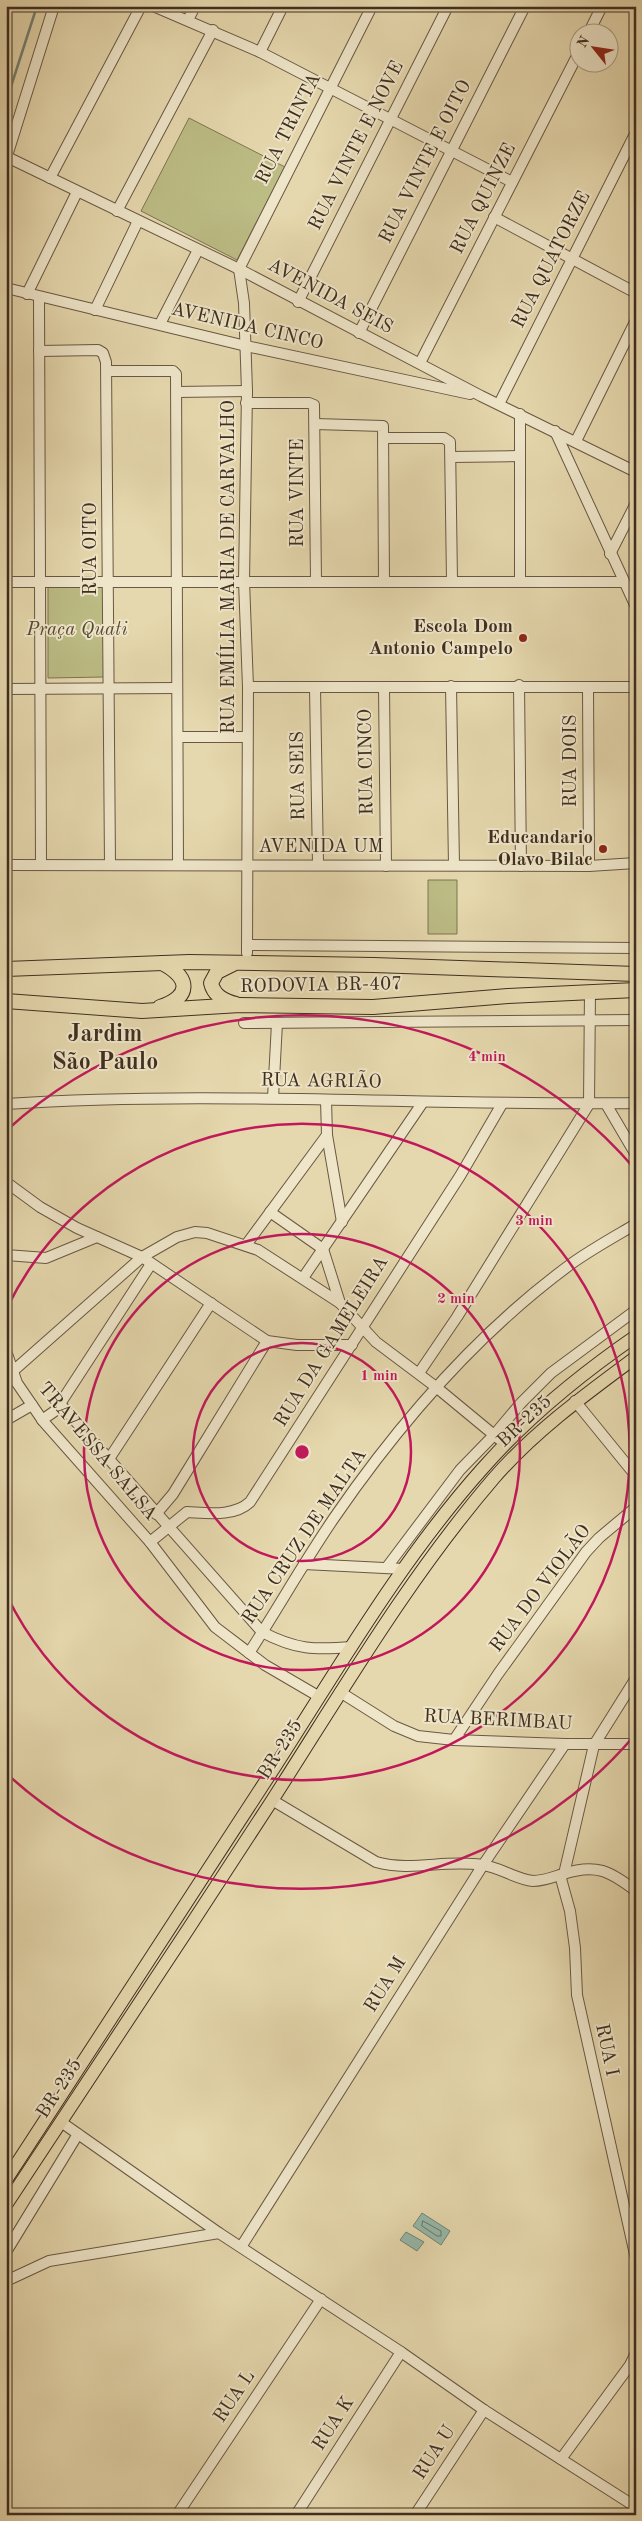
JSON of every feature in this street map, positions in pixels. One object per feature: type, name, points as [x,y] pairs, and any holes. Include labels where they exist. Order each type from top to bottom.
[{"type":"highway","name":"RODOVIA BR-407","points":[[6,969],[162,963],[374,965],[636,974]]},
{"type":"highway","points":[[142,1011],[170,1004],[183,991],[183,978],[175,970],[162,963]]},
{"type":"highway","points":[[234,964],[217,972],[211,983],[214,992],[219,997],[240,1005]]},
{"type":"highway","name":"RODOVIA BR-407","points":[[6,1001],[142,1011],[240,1005],[374,1007],[590,991],[636,990]]},
{"type":"main road","name":"BR-235","points":[[6,2180],[261,1788],[318,1696],[431,1531],[505,1444],[576,1382],[636,1336]]},
{"type":"main road","name":"BR-235","points":[[6,2205],[410,1587],[494,1477],[575,1401],[636,1357]]},
{"type":"main road","points":[[483,1468],[494,1477]]},
{"type":"street","points":[[7,158],[54,6]]},
{"type":"street","points":[[50,178],[141,6]]},
{"type":"street","points":[[153,6],[260,52],[452,149],[512,182]]},
{"type":"street","points":[[188,20],[195,6]]},
{"type":"street","points":[[260,52],[283,6]]},
{"type":"street","name":"RUA TRINTA","points":[[239,269],[372,6]]},
{"type":"street","name":"RUA VINTE E OITO","points":[[359,333],[525,6]]},
{"type":"street","points":[[594,22],[602,6]]},
{"type":"street","name":"RUA VINTE E NOVE","points":[[298,302],[445,7]]},
{"type":"street","points":[[116,211],[212,30]]},
{"type":"street","name":"RUA QUINZE","points":[[420,363],[570,69]]},
{"type":"street","name":"RUA QUATORZE","points":[[500,404],[636,132]]},
{"type":"street","name":"AVENIDA SEIS","points":[[7,158],[239,269],[298,302],[481,396],[636,472]]},
{"type":"street","points":[[27,294],[77,192]]},
{"type":"street","points":[[494,217],[636,293]]},
{"type":"street","points":[[95,310],[138,221]]},
{"type":"street","points":[[160,324],[198,250]]},
{"type":"street","name":"RUA EMÍLIA MARIA DE CARVALHO","points":[[239,269],[246,346],[244,581],[248,687],[246,737],[247,949],[636,948]]},
{"type":"street","name":"AVENIDA CINCO","points":[[6,288],[246,346],[481,396]]},
{"type":"street","points":[[39,297],[41,865]]},
{"type":"street","points":[[576,441],[636,320]]},
{"type":"street","name":"RUA OITO","points":[[40,351],[98,350],[103,353],[107,371],[110,865]]},
{"type":"street","points":[[107,371],[176,372],[178,864]]},
{"type":"street","points":[[177,392],[246,391]]},
{"type":"street","name":"RUA VINTE","points":[[246,403],[309,403],[314,405],[316,581]]},
{"type":"street","points":[[520,414],[520,580]]},
{"type":"street","points":[[315,424],[383,426],[384,582]]},
{"type":"street","points":[[555,431],[636,607]]},
{"type":"street","points":[[384,438],[444,438],[449,440],[451,456],[452,581]]},
{"type":"street","points":[[451,456],[519,456]]},
{"type":"street","points":[[610,554],[636,503]]},
{"type":"street","points":[[6,582],[520,580],[624,582]]},
{"type":"street","points":[[520,685],[521,866]]},
{"type":"street","points":[[451,686],[454,865]]},
{"type":"street","name":"RUA DOIS","points":[[588,686],[589,866]]},
{"type":"street","points":[[248,687],[636,686]]},
{"type":"street","points":[[6,689],[177,688]]},
{"type":"street","name":"RUA SEIS","points":[[316,688],[318,864]]},
{"type":"street","name":"RUA CINCO","points":[[384,688],[386,866]]},
{"type":"street","points":[[178,737],[246,737]]},
{"type":"street","name":"AVENIDA UM","points":[[6,866],[318,864],[589,866],[636,863]]},
{"type":"street","points":[[419,1373],[468,1301],[589,1104],[590,991]]},
{"type":"street","points":[[244,1023],[636,1020]]},
{"type":"street","points":[[273,1098],[278,1023]]},
{"type":"street","name":"RUA AGRIÃO","points":[[6,1104],[56,1101],[273,1098],[502,1104],[636,1103]]},
{"type":"street","points":[[326,1100],[327,1135],[342,1222]]},
{"type":"street","points":[[303,1278],[423,1102]]},
{"type":"street","name":"RUA DA GAMELEIRA","points":[[150,1542],[187,1512],[242,1510],[250,1502],[460,1176],[502,1104]]},
{"type":"street","points":[[606,1104],[636,1155]]},
{"type":"street","points":[[246,1245],[327,1135]]},
{"type":"street","points":[[6,1182],[40,1207],[97,1237],[142,1257],[267,1342],[297,1345],[352,1345]]},
{"type":"street","points":[[270,1212],[323,1249],[340,1303]]},
{"type":"street","name":"RUA CRUZ DE MALTA","points":[[249,1652],[304,1564],[374,1464],[436,1387],[509,1315],[541,1288],[573,1263],[636,1224]]},
{"type":"street","points":[[12,1372],[142,1257],[164,1242],[195,1232],[208,1233],[246,1245],[273,1258],[340,1303],[361,1328],[376,1342],[419,1373],[505,1444]]},
{"type":"street","points":[[6,1255],[46,1258],[97,1237]]},
{"type":"street","points":[[42,1420],[59,1408],[151,1264]]},
{"type":"street","points":[[109,1459],[211,1303]]},
{"type":"street","points":[[387,1567],[460,1470],[494,1435],[521,1403],[551,1373],[636,1310]]},
{"type":"street","name":"TRAVESSA SALSA","points":[[156,1514],[173,1494],[267,1342]]},
{"type":"street","name":"TRAVESSA SALSA","points":[[6,1351],[17,1383],[42,1420],[150,1542]]},
{"type":"street","points":[[6,1383],[17,1383]]},
{"type":"street","points":[[575,1401],[636,1476]]},
{"type":"street","points":[[6,1420],[32,1405]]},
{"type":"street","name":"TRAVESSA SALSA","points":[[59,1408],[109,1459],[262,1632]]},
{"type":"street","name":"RUA DO VIOLÃO","points":[[454,1740],[498,1674],[586,1552],[599,1538],[636,1507]]},
{"type":"street","name":"RUA CRUZ DE MALTA","points":[[150,1542],[214,1627],[318,1696]]},
{"type":"street","points":[[304,1564],[352,1568],[387,1567],[404,1569]]},
{"type":"street","points":[[262,1632],[277,1640],[306,1649],[352,1647]]},
{"type":"street","points":[[562,1874],[594,1745],[636,1678]]},
{"type":"street","name":"RUA BERIMBAU","points":[[340,1692],[406,1732],[454,1740],[594,1745],[636,1744]]},
{"type":"street","name":"RUA M","points":[[241,2247],[483,1865],[565,1744]]},
{"type":"street","points":[[272,1800],[376,1862],[403,1867],[483,1865],[512,1876],[534,1881],[576,1870],[602,1870],[636,1891]]},
{"type":"street","name":"RUA I","points":[[562,1874],[575,1948],[577,1995],[636,2259]]},
{"type":"street","points":[[60,2122],[219,2233],[401,2352],[484,2410],[636,2507]]},
{"type":"street","points":[[6,2252],[78,2134]]},
{"type":"street","points":[[6,2281],[49,2261],[219,2233]]},
{"type":"street","name":"RUA L","points":[[177,2515],[321,2299]]},
{"type":"street","name":"RUA K","points":[[296,2515],[401,2352]]},
{"type":"street","points":[[561,2459],[630,2365],[636,2353]]},
{"type":"street","name":"RUA U","points":[[415,2515],[484,2410]]},
{"type":"green space","points":[[189,118],[285,167],[237,260],[141,211]]},
{"type":"green space","name":"Praça Quati","points":[[105,582],[105,677],[48,678],[48,583]]},
{"type":"green space","points":[[428,880],[457,880],[457,934],[428,934]]},
{"type":"water","points":[[422,2213],[450,2231],[441,2245],[413,2226]]},
{"type":"water","points":[[406,2232],[424,2242],[417,2251],[400,2240]]},
{"type":"waterway","points":[[6,102],[37,6]]},
{"type":"place","name":"Escola Dom Antonio Campelo","points":[[523,638]]},
{"type":"place","name":"Educandario Olavo Bilac","points":[[603,849]]},
{"type":"district","name":"Jardim São Paulo","points":[[105,1049]]}]
